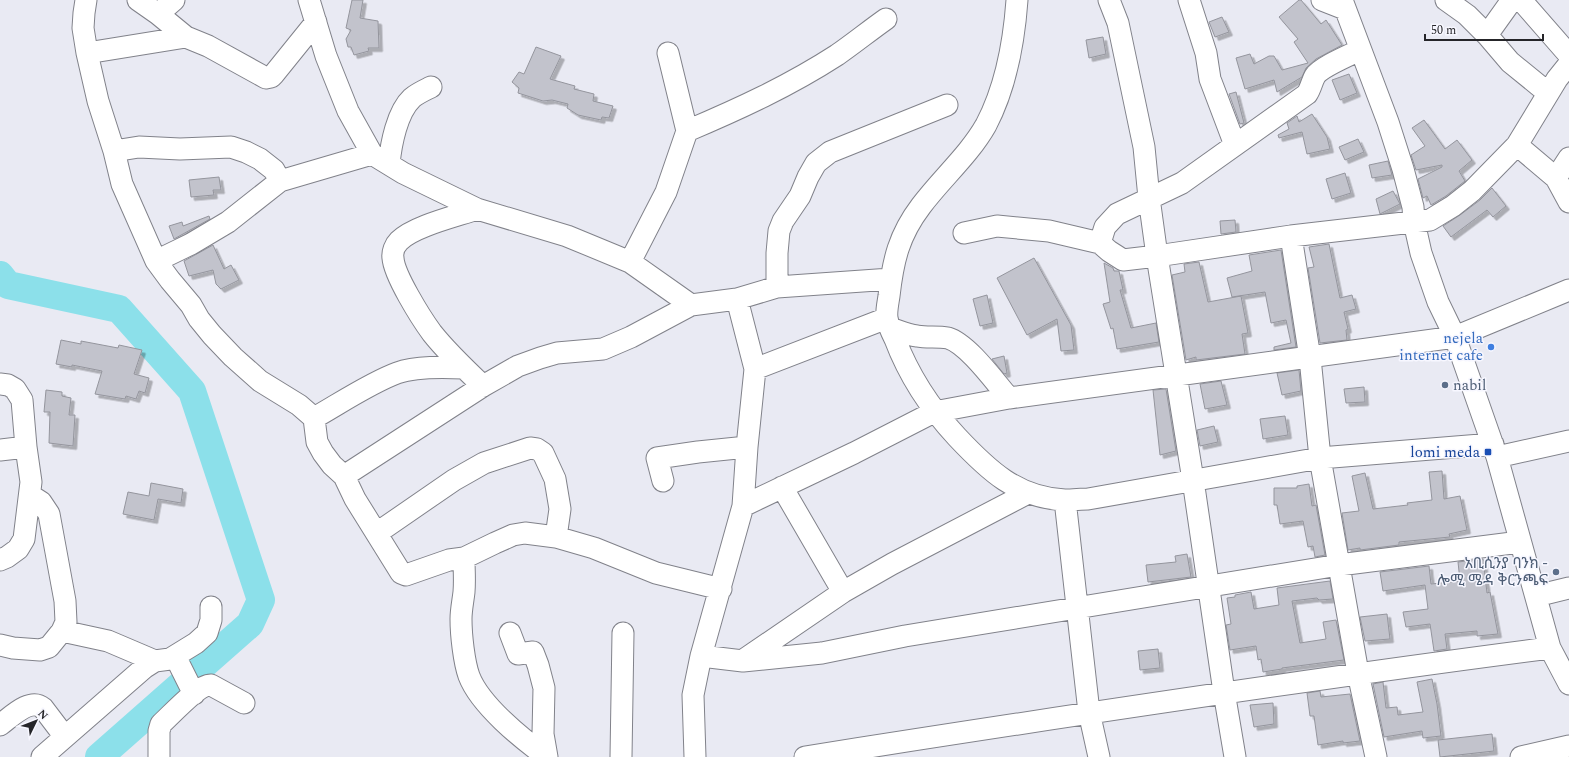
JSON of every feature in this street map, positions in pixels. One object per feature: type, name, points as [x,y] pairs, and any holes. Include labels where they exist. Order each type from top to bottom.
[{"type":"street","points":[[86,0],[83,28],[98,101],[114,151],[122,184],[156,261],[191,305],[212,335],[233,357],[260,381],[299,405],[314,418],[317,442],[332,465],[344,476],[355,499],[377,533],[398,570],[406,575],[449,560],[464,558],[513,535],[525,533],[556,537],[594,548],[656,573],[721,589]]},
{"type":"street","points":[[138,0],[186,37],[208,46],[266,78],[274,74],[316,22]]},
{"type":"street","points":[[158,14],[174,0]]},
{"type":"street","points":[[309,0],[326,56],[348,111],[372,154],[403,173],[477,208],[568,236],[630,262],[691,305]]},
{"type":"street","points":[[1017,0],[1005,76],[999,98],[986,125],[975,142],[922,205],[908,225],[896,254],[891,278],[888,323],[907,369],[934,412],[993,473],[1028,493],[1065,500],[1088,498],[1320,458],[1495,450],[1569,441]]},
{"type":"street","points":[[1109,0],[1118,23],[1144,147],[1157,256],[1235,757]]},
{"type":"street","points":[[1189,0],[1206,53],[1210,79],[1235,144]]},
{"type":"street","points":[[1322,0],[1344,5],[1388,122],[1413,207],[1414,222],[1421,253],[1438,302],[1455,337],[1495,450],[1550,648],[1569,684]]},
{"type":"street","points":[[1446,0],[1467,15],[1487,35],[1510,62],[1548,93]]},
{"type":"street","points":[[1487,35],[1512,0]]},
{"type":"street","points":[[1521,0],[1569,55]]},
{"type":"street","points":[[687,131],[746,106],[792,82],[837,54],[886,18]]},
{"type":"street","points":[[87,53],[186,37]]},
{"type":"street","points":[[1100,243],[1101,234],[1104,228],[1114,217],[1182,182],[1307,94],[1316,75],[1327,67],[1360,50]]},
{"type":"street","points":[[630,262],[666,192],[687,131],[668,53]]},
{"type":"street","points":[[964,233],[997,226],[1021,227],[1049,231],[1100,243],[1123,260],[1291,236],[1430,220],[1453,206],[1472,191],[1517,145],[1548,93],[1569,64]]},
{"type":"street","points":[[389,164],[395,131],[403,111],[412,98],[431,87]]},
{"type":"street","points":[[777,287],[777,253],[779,231],[783,221],[800,196],[816,163],[830,152],[947,105]]},
{"type":"street","points":[[1517,145],[1556,178],[1569,202]]},
{"type":"street","points":[[114,151],[139,147],[180,149],[231,147],[260,159],[274,170],[280,181]]},
{"type":"street","points":[[156,261],[192,244],[228,222],[280,181],[372,154]]},
{"type":"street","points":[[1556,178],[1569,158]]},
{"type":"street","points":[[477,208],[430,225],[406,236],[396,245],[393,257],[395,268],[401,281],[422,318],[433,333],[464,368],[483,386]]},
{"type":"street","points":[[1291,236],[1310,358],[1320,458],[1358,673],[1376,757]]},
{"type":"street","points":[[344,476],[483,386],[518,366],[540,358],[557,353],[603,348],[631,337],[691,305],[737,299],[777,287],[891,278]]},
{"type":"street","points":[[743,506],[854,453],[934,412],[1008,398],[1310,358],[1455,337],[1569,290]]},
{"type":"street","points":[[695,757],[693,695],[701,656],[743,506],[755,369],[737,299]]},
{"type":"street","points":[[755,369],[888,323],[916,336],[948,339],[957,343],[982,367],[1008,398]]},
{"type":"street","points":[[314,418],[398,372],[438,367],[464,368]]},
{"type":"street","points":[[0,384],[8,385],[15,389],[22,400],[31,482],[24,539],[18,549],[0,560]]},
{"type":"street","points":[[0,450],[26,447]]},
{"type":"street","points":[[663,481],[657,458],[747,447]]},
{"type":"street","points":[[377,533],[460,476],[484,463],[530,448],[537,449],[543,453],[555,479],[560,509],[556,537]]},
{"type":"street","points":[[782,487],[843,592]]},
{"type":"street","points":[[743,661],[843,592],[892,564],[1028,493]]},
{"type":"street","points":[[0,644],[13,648],[40,650],[49,648],[62,631],[66,622],[65,601],[49,514],[41,502],[30,495]]},
{"type":"street","points":[[1065,500],[1089,712],[1099,757]]},
{"type":"street","points":[[701,656],[743,661],[822,653],[905,636],[1339,565],[1520,542]]},
{"type":"street","points":[[464,558],[464,590],[461,619],[466,667],[470,678],[482,698],[510,727],[524,741],[547,757]]},
{"type":"street","points":[[1536,596],[1569,588]]},
{"type":"street","points":[[42,757],[144,668],[155,661],[176,657],[196,643],[207,633],[211,620],[211,607]]},
{"type":"street","points":[[62,631],[108,640],[155,661]]},
{"type":"street","points":[[510,633],[518,654],[533,652],[538,665],[544,688],[543,734],[547,757]]},
{"type":"street","points":[[622,757],[623,633]]},
{"type":"street","points":[[806,757],[1224,692],[1550,648]]},
{"type":"street","points":[[176,657],[193,693]]},
{"type":"street","points":[[159,757],[159,731],[161,724],[200,688],[208,684],[211,685],[244,703]]},
{"type":"street","points":[[0,725],[30,704],[38,704],[43,708],[65,737]]},
{"type":"street","points":[[1521,757],[1559,751]]},
{"type":"building","points":[[352,0],[363,0],[360,18],[378,21],[379,48],[368,48],[369,51],[354,55],[351,47],[348,47],[346,39],[351,30],[346,28]]},
{"type":"building","points":[[1299,0],[1301,0],[1321,24],[1326,20],[1342,45],[1316,59],[1306,68],[1302,77],[1277,92],[1274,80],[1245,89],[1236,58],[1250,54],[1254,64],[1269,56],[1274,56],[1282,70],[1308,63],[1294,42],[1298,39],[1279,17]]},
{"type":"building","points":[[1222,17],[1229,32],[1215,37],[1209,22]]},
{"type":"building","points":[[1103,37],[1106,54],[1089,58],[1086,40]]},
{"type":"building","points":[[536,47],[561,56],[550,79],[575,86],[574,89],[594,94],[593,101],[613,106],[609,118],[602,117],[601,120],[578,115],[567,108],[568,104],[552,100],[543,101],[518,93],[519,88],[512,82],[519,72],[524,74]]},
{"type":"building","points":[[1349,74],[1357,93],[1340,100],[1332,80]]},
{"type":"building","points":[[1236,92],[1244,123],[1240,124],[1229,94]]},
{"type":"building","points":[[1312,114],[1327,137],[1330,149],[1307,154],[1302,132],[1279,138],[1278,135],[1289,129],[1287,123],[1297,116],[1299,122]]},
{"type":"building","points":[[1424,120],[1445,149],[1457,140],[1472,160],[1459,171],[1465,181],[1446,196],[1431,205],[1427,196],[1423,198],[1418,179],[1442,167],[1442,165],[1416,170],[1411,155],[1425,146],[1412,128]]},
{"type":"building","points":[[1358,139],[1364,152],[1345,160],[1339,147]]},
{"type":"building","points":[[1388,161],[1392,175],[1372,178],[1369,165]]},
{"type":"building","points":[[1345,173],[1351,193],[1332,199],[1326,179]]},
{"type":"building","points":[[219,177],[221,190],[213,190],[214,195],[191,197],[189,180]]},
{"type":"building","points":[[1492,188],[1506,206],[1493,217],[1487,210],[1451,237],[1443,226],[1480,200]]},
{"type":"building","points":[[1393,191],[1400,204],[1380,214],[1376,199]]},
{"type":"building","points":[[209,216],[210,219],[174,239],[169,226],[182,222],[183,226]]},
{"type":"building","points":[[1235,220],[1236,232],[1221,234],[1220,221]]},
{"type":"building","points":[[1329,244],[1340,298],[1352,295],[1356,309],[1344,312],[1348,329],[1346,330],[1347,340],[1320,343],[1308,268],[1314,267],[1309,247]]},
{"type":"building","points":[[213,245],[224,269],[231,265],[239,280],[221,289],[216,284],[213,270],[189,276],[184,261]]},
{"type":"building","points":[[1281,250],[1296,347],[1274,350],[1274,347],[1291,343],[1286,320],[1271,323],[1265,292],[1232,297],[1227,278],[1252,271],[1249,255]]},
{"type":"building","points":[[1034,258],[1071,325],[1074,350],[1061,351],[1057,319],[1027,335],[997,278]]},
{"type":"building","points":[[1199,262],[1208,302],[1241,296],[1248,333],[1242,334],[1245,354],[1196,360],[1196,357],[1186,360],[1172,275],[1185,272],[1184,264]]},
{"type":"building","points":[[1104,263],[1113,268],[1114,271],[1119,271],[1123,290],[1120,290],[1131,328],[1156,323],[1159,342],[1117,349],[1113,328],[1111,329],[1103,304],[1110,302]]},
{"type":"building","points":[[987,295],[993,323],[980,326],[973,299]]},
{"type":"building","points":[[61,340],[81,344],[81,341],[118,348],[119,345],[142,350],[134,374],[149,378],[145,393],[139,391],[136,399],[126,396],[125,399],[95,394],[102,371],[72,365],[72,367],[56,364]]},
{"type":"building","points":[[1004,356],[1007,373],[1004,374],[992,359]]},
{"type":"building","points":[[1299,370],[1301,391],[1282,395],[1277,373]]},
{"type":"building","points":[[1221,381],[1227,405],[1205,409],[1200,384]]},
{"type":"building","points":[[1364,387],[1365,402],[1346,403],[1344,389]]},
{"type":"building","points":[[1166,389],[1176,451],[1160,455],[1153,390]]},
{"type":"building","points":[[46,390],[62,392],[62,396],[71,398],[69,415],[75,415],[73,446],[49,443],[50,412],[44,412]]},
{"type":"building","points":[[1285,416],[1288,435],[1263,439],[1260,419]]},
{"type":"building","points":[[1214,426],[1218,442],[1200,446],[1197,430]]},
{"type":"building","points":[[1442,471],[1444,499],[1460,496],[1467,530],[1449,534],[1450,537],[1399,542],[1399,545],[1360,550],[1360,548],[1348,550],[1342,513],[1359,511],[1352,476],[1365,473],[1373,509],[1408,505],[1407,503],[1432,500],[1429,472]]},
{"type":"building","points":[[151,483],[183,489],[181,503],[158,499],[154,520],[123,514],[128,492],[149,496]]},
{"type":"building","points":[[1309,484],[1312,506],[1316,505],[1325,555],[1315,557],[1313,546],[1308,547],[1303,521],[1280,524],[1277,505],[1274,505],[1274,488],[1297,488],[1297,486]]},
{"type":"building","points":[[1187,554],[1191,577],[1148,582],[1146,565],[1176,562],[1175,556]]},
{"type":"building","points":[[1483,559],[1487,593],[1490,592],[1498,634],[1477,636],[1477,631],[1445,634],[1447,649],[1434,651],[1430,624],[1406,627],[1403,612],[1428,609],[1425,585],[1383,591],[1380,572],[1429,566],[1431,584],[1460,581],[1458,562]]},
{"type":"building","points":[[1330,581],[1333,599],[1319,600],[1317,598],[1292,601],[1300,643],[1326,639],[1323,622],[1336,620],[1344,660],[1263,672],[1261,659],[1258,660],[1256,646],[1230,650],[1226,625],[1231,624],[1227,598],[1251,592],[1254,609],[1279,605],[1277,588]]},
{"type":"building","points":[[1387,614],[1390,639],[1365,641],[1360,617]]},
{"type":"building","points":[[1158,649],[1160,668],[1140,670],[1138,651]]},
{"type":"building","points":[[1432,679],[1441,736],[1423,738],[1422,731],[1384,737],[1373,684],[1383,682],[1386,708],[1397,707],[1398,715],[1423,712],[1417,682]]},
{"type":"building","points":[[1320,691],[1321,697],[1350,694],[1360,741],[1343,743],[1343,741],[1318,745],[1314,716],[1310,716],[1307,693]]},
{"type":"building","points":[[1273,703],[1274,724],[1254,727],[1250,705]]},
{"type":"building","points":[[1492,734],[1494,751],[1440,757],[1438,740]]},
{"type":"waterway","points":[[0,275],[8,285],[119,309],[192,391],[261,600],[250,624],[99,757]]},
{"type":"place","name":"nejela internet cafe","points":[[1491,347]]},
{"type":"place","name":"nabil","points":[[1445,385]]},
{"type":"place","name":"lomi meda","points":[[1488,452]]},
{"type":"place","name":"አቢሲንያ ባንክ - ሎሚ ሜዳ ቅርንጫፍ","points":[[1556,572]]}]
